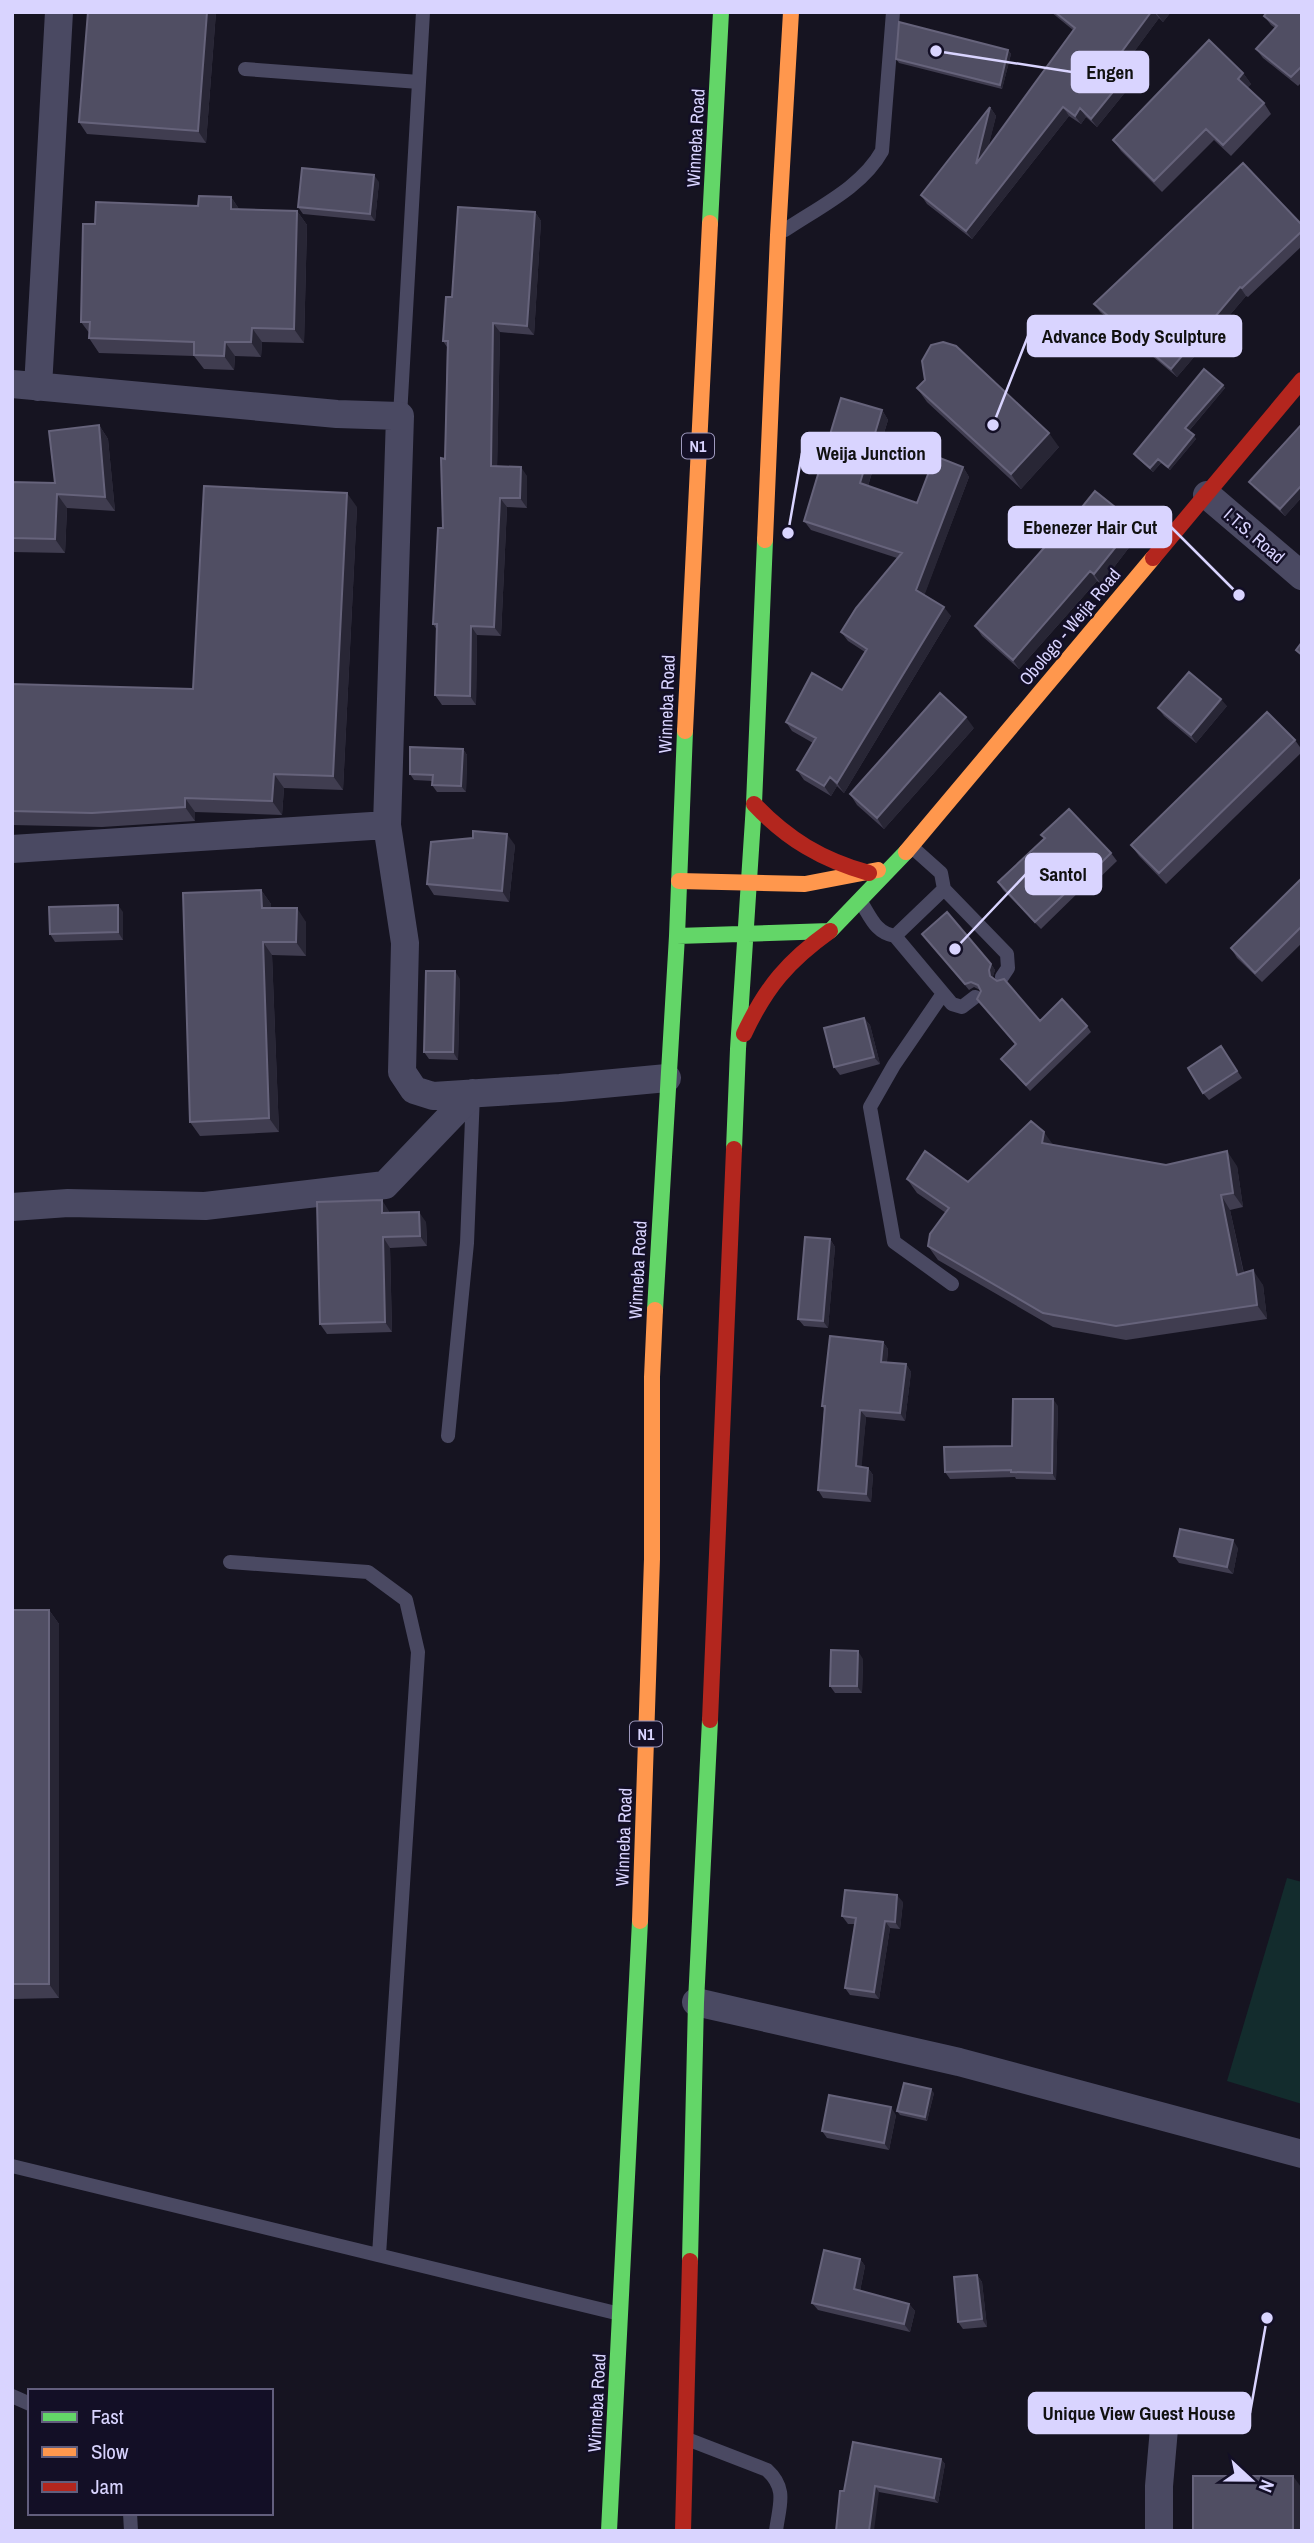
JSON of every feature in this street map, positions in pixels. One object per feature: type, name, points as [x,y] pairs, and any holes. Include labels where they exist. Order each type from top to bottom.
[{"type":"main road","name":"Winneba Road","points":[[609,2531],[638,1982],[652,1559],[652,1377],[677,936],[693,542],[721,12]]},
{"type":"main road","points":[[683,2531],[696,2002],[720,1533],[738,1049],[754,804],[778,234],[791,12]]},
{"type":"main road","name":"Obologo - Weija Road","points":[[738,1049],[775,976],[800,951],[830,931],[911,847],[1302,380]]},
{"type":"main road","points":[[754,804],[772,824],[817,856],[843,867],[869,873]]},
{"type":"main road","points":[[679,881],[805,884],[894,866]]},
{"type":"main road","points":[[677,936],[830,931]]},
{"type":"street","points":[[59,12],[25,386],[337,414],[400,416],[387,825],[405,943],[402,1072],[414,1090],[433,1096],[667,1078]]},
{"type":"street","name":"I.T.S. Road","points":[[1207,495],[1302,576]]},
{"type":"street","points":[[12,849],[387,825]]},
{"type":"street","points":[[12,1208],[68,1203],[205,1206],[385,1185],[473,1093]]},
{"type":"street","points":[[696,2002],[959,2062],[1302,2154]]},
{"type":"street","points":[[1159,2531],[1159,2486],[1165,2417]]},
{"type":"lane","points":[[400,416],[423,12]]},
{"type":"lane","points":[[778,234],[860,180],[873,167],[882,151],[893,12]]},
{"type":"lane","points":[[245,69],[419,82]]},
{"type":"lane","points":[[911,847],[941,873],[944,889],[1007,954],[1008,968],[1002,977]]},
{"type":"lane","points":[[895,936],[944,889]]},
{"type":"lane","points":[[860,901],[878,930],[895,936],[952,1004],[962,1007],[975,997]]},
{"type":"lane","points":[[942,995],[894,1065],[870,1107],[894,1242],[952,1284]]},
{"type":"lane","points":[[448,1436],[467,1243],[473,1093]]},
{"type":"lane","points":[[230,1562],[368,1572],[406,1600],[418,1652],[379,2255]]},
{"type":"lane","points":[[12,2166],[621,2314]]},
{"type":"lane","points":[[12,2396],[28,2403]]},
{"type":"lane","points":[[686,2438],[768,2470],[777,2479],[781,2491],[776,2531]]},
{"type":"green space","points":[[1287,1878],[1302,1882],[1302,2104],[1227,2081]]},
{"type":"building","points":[[88,12],[207,12],[198,131],[79,122]]},
{"type":"building","points":[[1055,12],[1151,12],[1109,69],[1121,82],[1091,119],[1080,108],[1075,116],[1063,107],[966,231],[921,195],[990,107],[976,164],[1075,28]]},
{"type":"building","points":[[1267,12],[1302,12],[1302,66],[1291,77],[1256,49],[1277,26],[1264,16]]},
{"type":"building","points":[[899,22],[1008,50],[1000,85],[896,59]]},
{"type":"building","points":[[1209,40],[1243,73],[1238,79],[1264,103],[1223,145],[1206,129],[1154,181],[1113,140]]},
{"type":"building","points":[[1243,163],[1302,225],[1302,231],[1240,287],[1171,369],[1094,304]]},
{"type":"building","points":[[302,168],[374,175],[370,214],[298,207]]},
{"type":"building","points":[[199,196],[231,197],[231,209],[297,211],[294,329],[252,328],[251,342],[225,342],[224,356],[194,355],[194,342],[89,338],[90,322],[81,322],[83,224],[95,224],[96,202],[198,206]]},
{"type":"building","points":[[458,207],[535,212],[527,326],[493,323],[491,466],[521,467],[520,498],[500,498],[494,627],[471,626],[470,696],[435,695],[437,624],[433,624],[438,528],[443,528],[441,458],[445,459],[448,341],[443,341],[446,297],[452,297]]},
{"type":"building","points":[[943,342],[956,346],[1049,433],[1011,474],[917,388],[925,380],[922,361],[931,345]]},
{"type":"building","points":[[1204,369],[1223,385],[1185,428],[1194,435],[1168,467],[1158,459],[1150,468],[1134,454]]},
{"type":"building","points":[[841,398],[882,410],[860,483],[917,503],[935,456],[963,467],[916,590],[944,607],[837,783],[830,777],[824,786],[797,770],[816,738],[786,722],[812,673],[842,690],[867,649],[841,632],[856,608],[902,553],[804,521]]},
{"type":"building","points":[[1302,424],[1302,485],[1280,509],[1249,482]]},
{"type":"building","points":[[99,425],[105,497],[57,494],[55,539],[12,538],[12,482],[55,483],[49,431]]},
{"type":"building","points":[[204,486],[347,493],[333,776],[274,774],[272,801],[185,798],[185,807],[92,813],[12,811],[12,684],[193,689]]},
{"type":"building","points":[[1095,491],[1135,523],[1094,574],[1090,571],[1013,660],[975,626],[1051,540],[1049,538],[1073,508],[1078,512]]},
{"type":"building","points":[[1302,642],[1302,655],[1296,650]]},
{"type":"building","points":[[1189,672],[1221,699],[1191,735],[1158,708]]},
{"type":"building","points":[[940,693],[966,717],[877,818],[850,794]]},
{"type":"building","points":[[1267,712],[1295,740],[1159,873],[1131,845]]},
{"type":"building","points":[[410,747],[463,749],[461,786],[432,785],[433,775],[410,774]]},
{"type":"building","points":[[1069,809],[1111,853],[1035,922],[998,882],[1045,838],[1041,835]]},
{"type":"building","points":[[473,831],[507,834],[502,891],[427,884],[431,842],[473,838]]},
{"type":"building","points":[[1302,878],[1302,926],[1255,973],[1231,948]]},
{"type":"building","points":[[261,890],[262,908],[297,908],[296,942],[263,942],[269,1118],[190,1122],[183,893]]},
{"type":"building","points":[[118,905],[118,932],[50,934],[49,907]]},
{"type":"building","points":[[947,912],[991,964],[990,976],[997,981],[1004,979],[1040,1021],[1062,999],[1087,1026],[1026,1085],[1001,1059],[1016,1044],[977,999],[981,991],[978,985],[971,982],[965,984],[922,934]]},
{"type":"building","points":[[426,971],[455,971],[453,1052],[424,1052]]},
{"type":"building","points":[[864,1018],[874,1057],[834,1067],[824,1028]]},
{"type":"building","points":[[1221,1046],[1237,1071],[1203,1093],[1188,1068]]},
{"type":"building","points":[[1031,1121],[1044,1132],[1042,1143],[1166,1165],[1227,1151],[1233,1193],[1221,1195],[1237,1275],[1253,1270],[1257,1305],[1116,1326],[1043,1313],[928,1246],[930,1234],[949,1208],[907,1179],[925,1151],[968,1182]]},
{"type":"building","points":[[382,1200],[382,1213],[419,1212],[420,1236],[383,1237],[385,1322],[320,1324],[317,1202]]},
{"type":"building","points":[[805,1237],[830,1239],[823,1321],[798,1319]]},
{"type":"building","points":[[830,1336],[883,1342],[881,1362],[906,1364],[900,1413],[860,1410],[856,1466],[868,1468],[866,1494],[818,1490],[825,1406],[822,1406]]},
{"type":"building","points":[[1013,1399],[1053,1399],[1052,1473],[1011,1470],[945,1472],[944,1447],[1012,1446]]},
{"type":"building","points":[[1180,1529],[1233,1540],[1227,1567],[1174,1556]]},
{"type":"building","points":[[12,1610],[49,1610],[49,1984],[12,1984]]},
{"type":"building","points":[[831,1650],[858,1651],[857,1686],[830,1686]]},
{"type":"building","points":[[845,1890],[897,1895],[895,1922],[885,1921],[874,1992],[845,1988],[856,1918],[842,1916]]},
{"type":"building","points":[[904,2083],[931,2089],[925,2117],[897,2111]]},
{"type":"building","points":[[829,2095],[891,2107],[884,2143],[822,2131]]},
{"type":"building","points":[[824,2250],[860,2259],[854,2289],[909,2304],[904,2324],[812,2303]]},
{"type":"building","points":[[977,2275],[982,2319],[958,2322],[954,2277]]},
{"type":"building","points":[[853,2442],[941,2459],[934,2498],[875,2486],[869,2531],[836,2531],[840,2491],[844,2491]]},
{"type":"building","points":[[1193,2476],[1293,2476],[1293,2531],[1193,2531]]},
{"type":"traffic: fast","points":[[710,223],[721,12]]},
{"type":"traffic: fast","points":[[734,1149],[754,804],[765,540]]},
{"type":"traffic: fast","points":[[655,1310],[677,936],[685,731]]},
{"type":"traffic: fast","points":[[677,936],[830,931],[906,852]]},
{"type":"traffic: fast","points":[[690,2261],[696,2002],[710,1720]]},
{"type":"traffic: fast","points":[[609,2531],[640,1921]]},
{"type":"traffic: slow","points":[[765,540],[791,12]]},
{"type":"traffic: slow","points":[[685,731],[710,223]]},
{"type":"traffic: slow","points":[[906,852],[1153,558]]},
{"type":"traffic: slow","points":[[679,881],[805,884],[878,870]]},
{"type":"traffic: slow","points":[[640,1921],[652,1559],[652,1377],[655,1310]]},
{"type":"traffic: jam","points":[[1153,558],[1302,380]]},
{"type":"traffic: jam","points":[[754,804],[779,828],[806,847],[836,862],[869,873]]},
{"type":"traffic: jam","points":[[744,1034],[779,976],[830,931]]},
{"type":"traffic: jam","points":[[710,1720],[734,1149]]},
{"type":"traffic: jam","points":[[683,2531],[690,2261]]},
{"type":"place","name":"Engen","points":[[936,51]]},
{"type":"place","name":"Advance Body Sculpture","points":[[993,425]]},
{"type":"place","name":"Weija Junction","points":[[788,533]]},
{"type":"place","name":"Ebenezer Hair Cut","points":[[1239,595]]},
{"type":"place","name":"Santol","points":[[955,949]]},
{"type":"place","name":"Unique View Guest House","points":[[1267,2318]]}]
